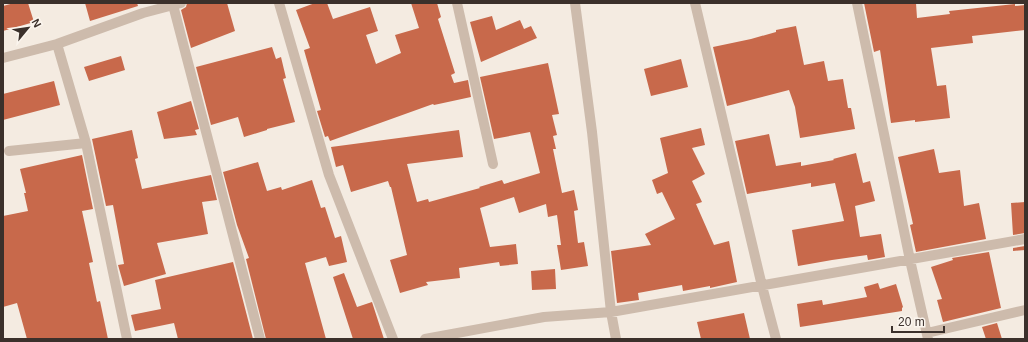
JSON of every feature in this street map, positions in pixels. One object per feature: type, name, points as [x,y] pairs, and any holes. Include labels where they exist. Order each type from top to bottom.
[{"type":"street","points":[[139,3],[143,13]]},
{"type":"street","points":[[279,3],[329,175],[394,339]]},
{"type":"street","points":[[457,3],[493,164]]},
{"type":"street","points":[[575,3],[592,132],[611,312],[616,339]]},
{"type":"street","points":[[695,3],[776,339]]},
{"type":"street","points":[[857,3],[927,336],[1025,310]]},
{"type":"street","points":[[3,58],[57,44],[143,13],[177,4],[260,339]]},
{"type":"street","points":[[57,44],[86,142],[127,339]]},
{"type":"street","points":[[9,151],[86,142]]},
{"type":"street","points":[[425,339],[544,317],[611,312],[1025,239]]},
{"type":"building","points":[[14,3],[28,3],[34,22],[3,31],[3,6]]},
{"type":"building","points":[[85,3],[137,3],[138,6],[90,21]]},
{"type":"building","points":[[187,3],[227,3],[235,31],[191,48],[181,10],[186,7]]},
{"type":"building","points":[[315,3],[327,3],[333,19],[370,7],[378,31],[366,35],[376,64],[401,53],[395,35],[419,28],[411,3],[437,3],[441,17],[438,19],[455,73],[451,75],[454,83],[468,80],[471,97],[433,104],[330,141],[328,136],[325,137],[317,111],[321,110],[304,50],[310,48],[296,10]]},
{"type":"building","points":[[864,3],[916,3],[917,18],[950,14],[949,11],[1015,4],[1015,6],[1025,5],[1025,30],[972,36],[973,43],[931,48],[937,86],[946,85],[950,118],[891,123],[880,50],[874,52]]},
{"type":"building","points":[[492,16],[496,30],[520,20],[524,29],[531,26],[537,38],[481,62],[470,22]]},
{"type":"building","points":[[796,26],[804,65],[824,61],[828,81],[843,79],[848,108],[851,108],[855,129],[800,138],[795,107],[789,90],[727,106],[713,47],[751,39],[776,32],[776,30]]},
{"type":"building","points":[[272,47],[276,59],[281,57],[286,78],[283,79],[295,122],[244,137],[238,117],[211,125],[196,67]]},
{"type":"building","points":[[121,56],[125,70],[89,81],[84,67]]},
{"type":"building","points":[[681,59],[688,87],[651,96],[644,69]]},
{"type":"building","points":[[548,63],[559,114],[552,115],[557,135],[553,136],[556,149],[553,149],[562,193],[574,190],[578,210],[574,211],[578,243],[584,242],[588,266],[561,270],[557,245],[561,245],[557,215],[548,217],[546,204],[519,213],[514,197],[480,208],[490,247],[516,244],[518,264],[500,266],[499,262],[459,268],[460,278],[426,282],[428,285],[400,293],[390,260],[407,255],[391,187],[388,181],[351,192],[343,165],[336,167],[331,147],[459,130],[463,157],[407,164],[417,202],[428,199],[429,202],[480,188],[479,187],[502,180],[504,184],[540,173],[530,132],[494,139],[480,77]]},
{"type":"building","points":[[54,81],[60,105],[3,120],[3,94]]},
{"type":"building","points":[[191,101],[199,129],[195,130],[197,135],[164,139],[157,112]]},
{"type":"building","points":[[701,128],[705,145],[692,148],[705,174],[692,181],[702,202],[696,204],[714,245],[729,241],[737,282],[710,288],[710,286],[683,291],[682,285],[638,293],[639,300],[617,303],[611,251],[651,245],[645,234],[675,219],[662,192],[657,194],[652,180],[668,173],[660,138]]},
{"type":"building","points":[[132,130],[138,158],[135,159],[142,189],[211,175],[217,200],[202,202],[208,234],[157,243],[166,274],[124,286],[118,265],[124,264],[113,205],[106,206],[92,139]]},
{"type":"building","points":[[769,134],[776,166],[801,162],[801,166],[834,160],[833,159],[856,153],[863,183],[870,181],[875,201],[855,206],[860,237],[881,234],[885,257],[868,260],[867,255],[798,266],[792,230],[844,221],[835,183],[811,187],[811,183],[747,194],[735,141]]},
{"type":"building","points":[[934,149],[939,173],[960,170],[964,206],[979,203],[986,239],[916,252],[910,225],[913,224],[898,157]]},
{"type":"building","points":[[82,155],[93,209],[82,211],[93,262],[89,263],[97,302],[100,301],[108,339],[27,339],[17,303],[3,307],[3,216],[28,211],[24,193],[26,193],[20,169]]},
{"type":"building","points":[[258,162],[267,191],[281,187],[282,190],[312,180],[321,208],[325,207],[335,238],[341,236],[347,262],[329,266],[326,257],[305,263],[326,339],[266,339],[246,259],[249,258],[237,225],[223,172]]},
{"type":"building","points":[[1025,202],[1025,233],[1013,235],[1011,203]]},
{"type":"building","points":[[1025,246],[1025,250],[1013,251],[1013,248]]},
{"type":"building","points":[[989,252],[1001,308],[943,322],[937,300],[942,299],[931,267],[953,260],[952,258]]},
{"type":"building","points":[[233,262],[253,339],[178,339],[174,323],[135,331],[131,315],[161,309],[155,280]]},
{"type":"building","points":[[555,269],[556,289],[532,290],[531,271]]},
{"type":"building","points":[[344,273],[357,307],[372,302],[384,339],[353,339],[333,277]]},
{"type":"building","points":[[878,283],[880,289],[896,284],[903,307],[902,311],[800,327],[797,304],[822,300],[823,305],[867,297],[864,287]]},
{"type":"building","points":[[744,313],[750,339],[701,339],[697,322]]},
{"type":"building","points":[[997,323],[1002,339],[986,339],[982,327]]}]
